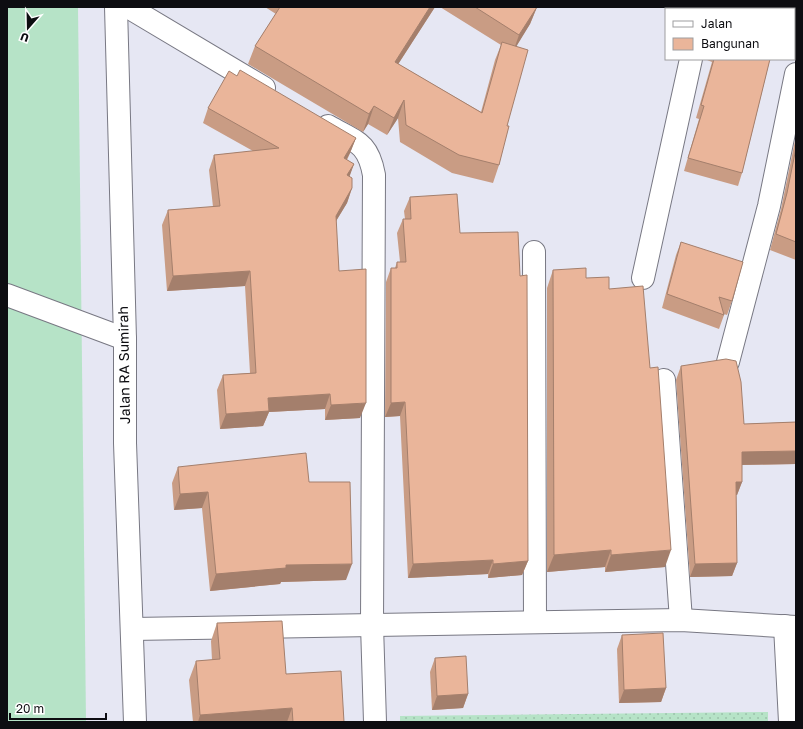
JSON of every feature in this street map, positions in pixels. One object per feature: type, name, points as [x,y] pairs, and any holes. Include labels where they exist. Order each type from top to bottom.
[{"type":"street","name":"Jalan RA Sumirah","points":[[116,7],[125,339],[125,443],[135,722]]},
{"type":"street","points":[[128,7],[282,98]]},
{"type":"street","points":[[643,278],[691,60]]},
{"type":"street","points":[[728,362],[769,206],[796,74]]},
{"type":"street","points":[[309,114],[363,146],[371,158],[374,175],[372,625],[375,722]]},
{"type":"street","points":[[534,252],[535,622]]},
{"type":"street","points":[[7,295],[125,339]]},
{"type":"street","points":[[664,380],[682,620]]},
{"type":"street","points":[[132,629],[682,620],[791,626],[790,722]]},
{"type":"green space","points":[[7,7],[78,7],[86,722],[7,722]]},
{"type":"green space","points":[[768,712],[768,722],[400,722],[400,716]]},
{"type":"building","points":[[280,7],[430,7],[395,62],[482,113],[502,42],[528,50],[507,126],[509,126],[499,165],[459,155],[406,125],[404,100],[394,118],[374,106],[369,114],[255,46]]},
{"type":"building","points":[[475,7],[537,7],[519,35]]},
{"type":"building","points":[[747,7],[750,8],[722,8]]},
{"type":"building","points":[[714,60],[770,60],[742,173],[688,158],[704,106],[701,105]]},
{"type":"building","points":[[240,70],[356,138],[344,158],[354,164],[347,175],[352,178],[352,188],[336,216],[339,271],[366,269],[366,403],[331,405],[330,394],[268,398],[269,411],[226,414],[223,375],[256,373],[250,271],[173,276],[168,210],[220,206],[214,155],[279,148],[208,108],[229,71],[237,76]]},
{"type":"building","points":[[796,148],[796,242],[776,234],[787,193]]},
{"type":"building","points":[[457,194],[460,233],[518,232],[520,276],[527,275],[528,561],[493,564],[493,560],[413,564],[405,402],[391,403],[391,268],[397,268],[397,262],[406,262],[403,219],[411,219],[410,197]]},
{"type":"building","points":[[681,242],[743,262],[732,301],[719,297],[724,315],[667,294]]},
{"type":"building","points":[[586,268],[586,278],[609,277],[609,289],[643,286],[650,368],[658,367],[671,550],[611,555],[611,550],[554,555],[553,270]]},
{"type":"building","points":[[726,359],[736,361],[741,382],[744,424],[796,422],[796,451],[742,452],[742,482],[736,482],[737,563],[695,564],[681,366]]},
{"type":"building","points":[[306,453],[309,482],[350,482],[352,564],[286,565],[286,568],[216,574],[208,492],[180,494],[178,467]]},
{"type":"building","points":[[282,621],[286,674],[341,671],[344,722],[293,722],[292,708],[200,715],[196,661],[220,659],[217,623]]},
{"type":"building","points":[[663,633],[666,688],[624,690],[622,635]]},
{"type":"building","points":[[466,656],[468,694],[437,696],[435,658]]}]
